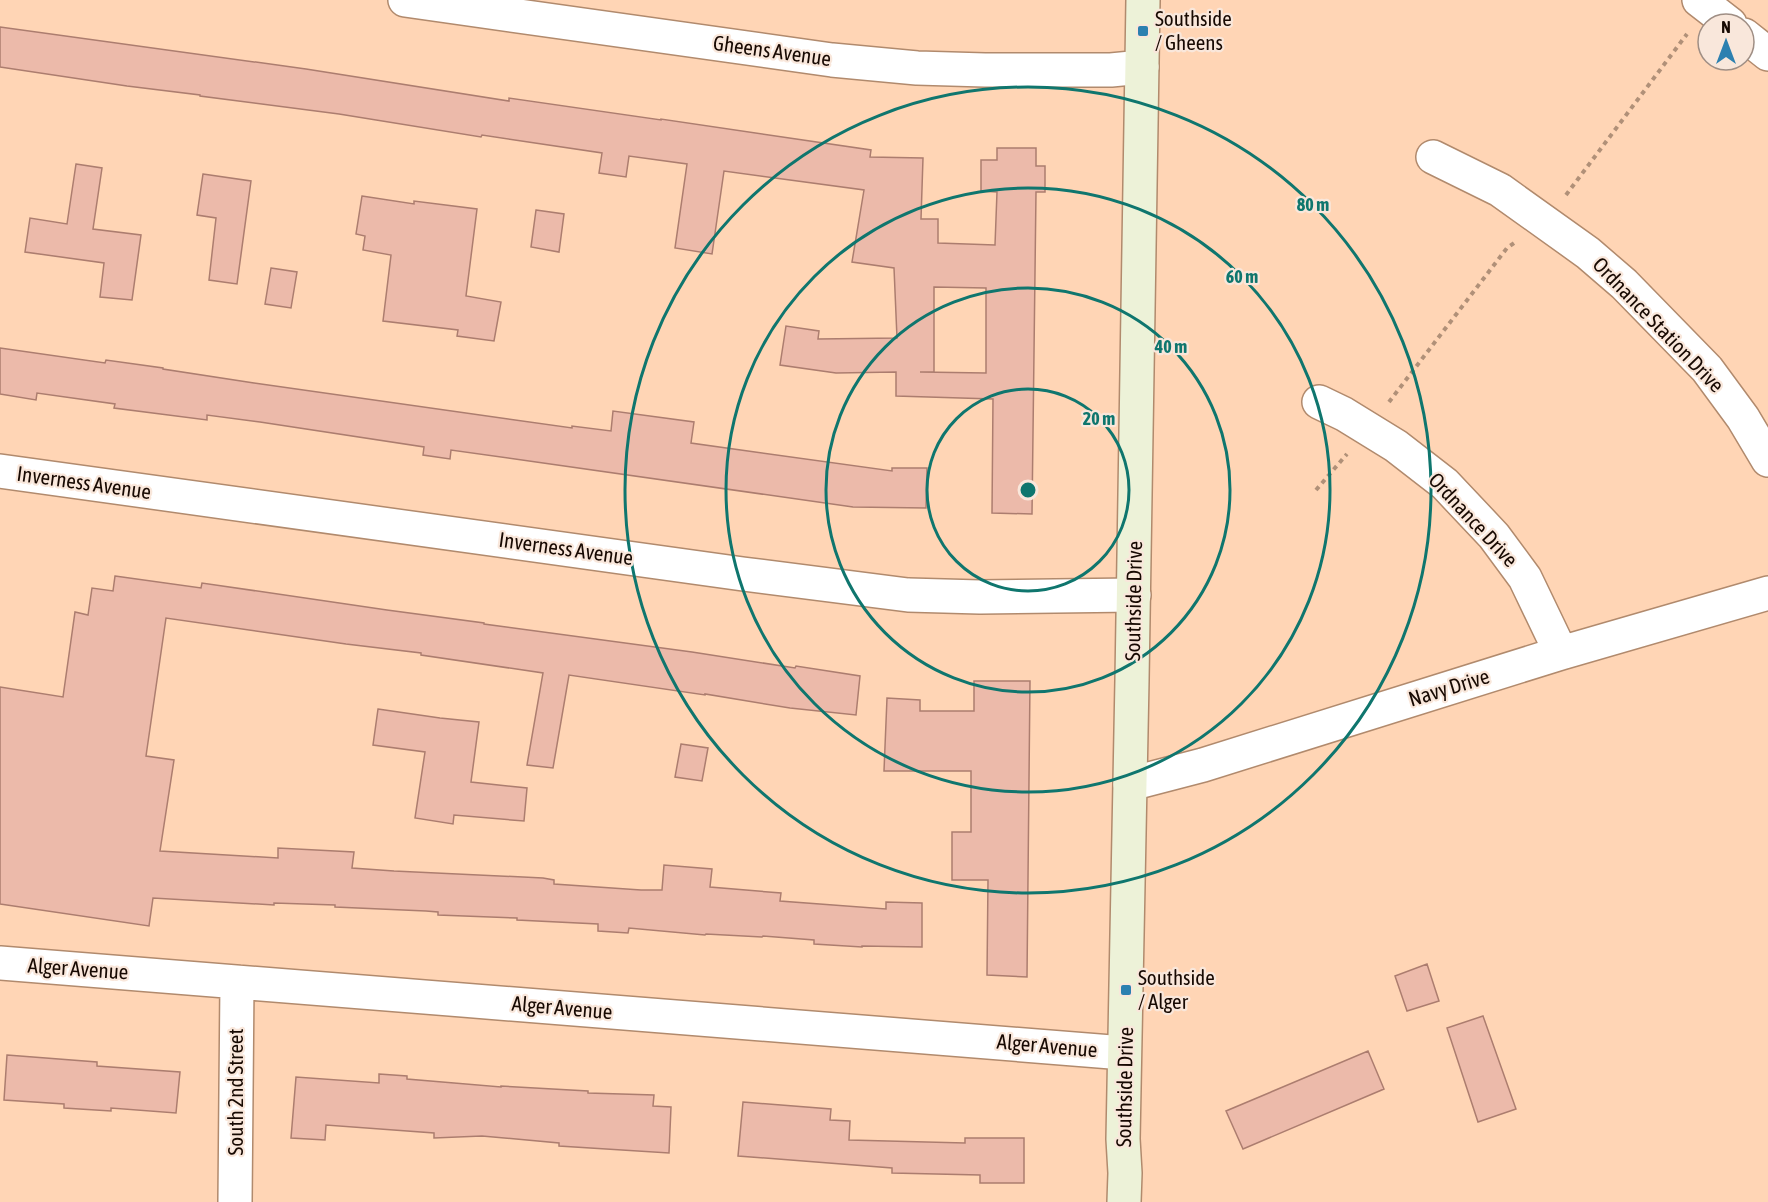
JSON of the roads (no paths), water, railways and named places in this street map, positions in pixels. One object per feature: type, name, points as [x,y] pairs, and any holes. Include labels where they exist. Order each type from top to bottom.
[{"type":"main road","name":"Southside Drive","points":[[1124,1202],[1124,1053],[1143,0]]},
{"type":"street","name":"Gheens Avenue","points":[[405,0],[832,60],[906,67],[985,70],[1111,70],[1142,67]]},
{"type":"street","points":[[1756,44],[1768,54]]},
{"type":"street","name":"Ordnance Station Drive","points":[[1433,157],[1500,190],[1545,220],[1624,284],[1707,369],[1743,418],[1768,460]]},
{"type":"street","name":"Ordnance Drive","points":[[1319,402],[1344,414],[1396,446],[1445,484],[1494,536],[1525,578],[1562,653]]},
{"type":"street","name":"Inverness Avenue","points":[[0,471],[908,595],[981,597],[1134,595]]},
{"type":"street","name":"Navy Drive","points":[[1130,784],[1203,765],[1562,653],[1768,593]]},
{"type":"street","name":"Alger Avenue","points":[[0,963],[1124,1053]]},
{"type":"street","name":"South 2nd Street","points":[[235,1202],[237,982]]},
{"type":"place","name":"Southside / Gheens","points":[[1143,31]]},
{"type":"place","name":"Southside / Alger","points":[[1126,990]]}]
